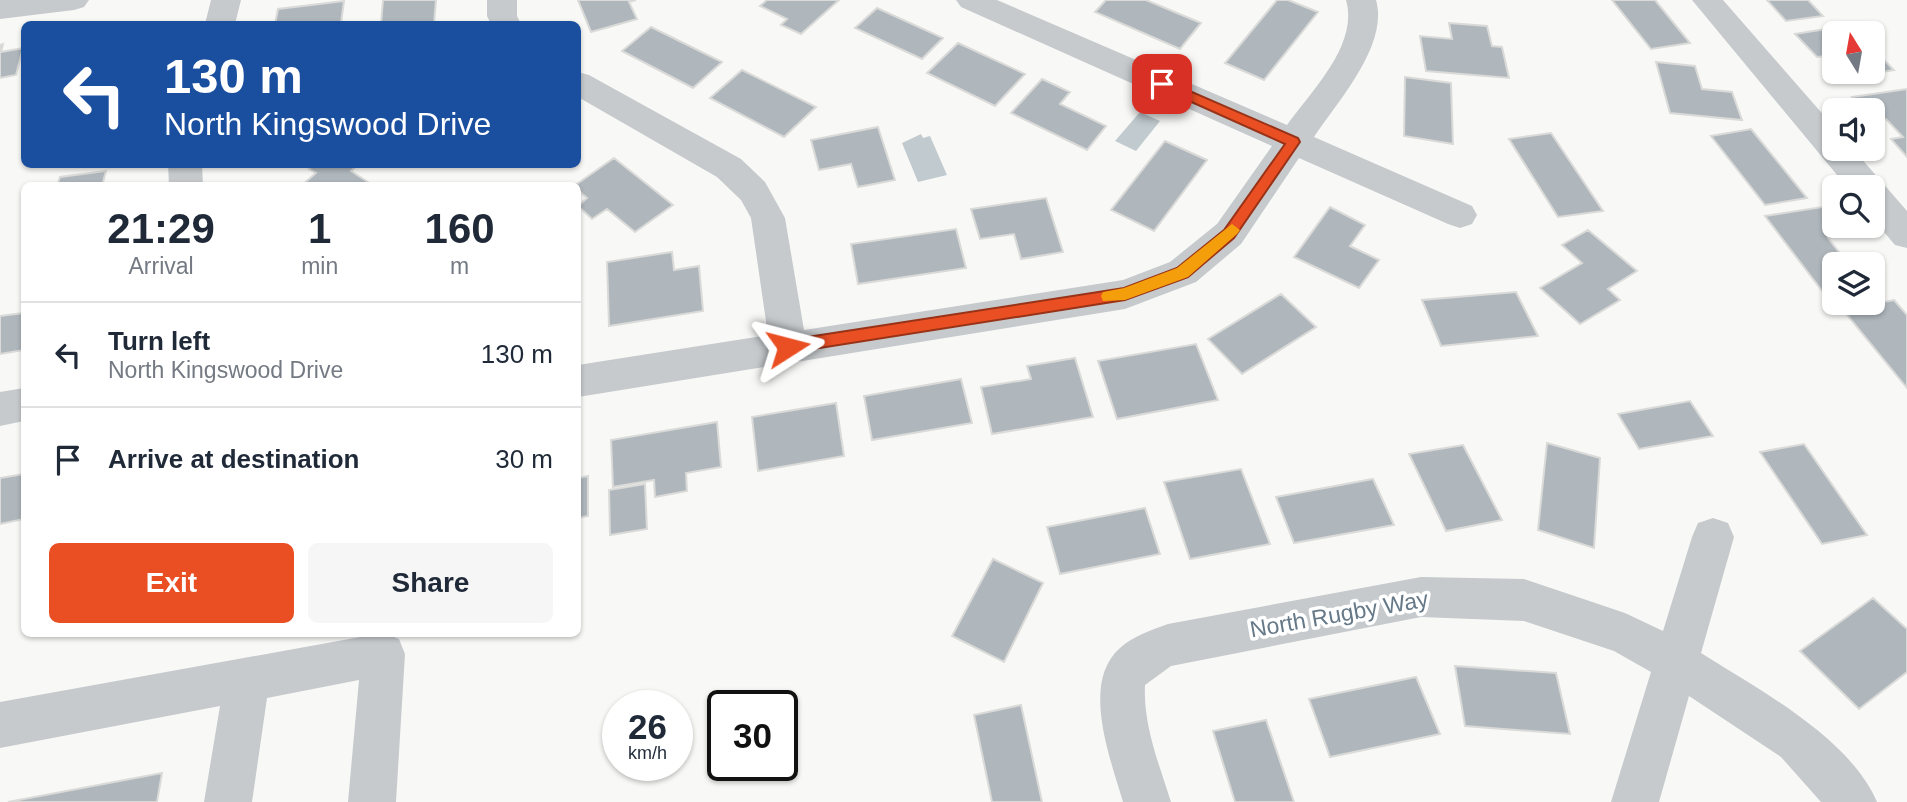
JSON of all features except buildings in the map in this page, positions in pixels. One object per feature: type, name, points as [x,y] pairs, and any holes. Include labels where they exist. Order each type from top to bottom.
[{"type":"street","points":[[0,9],[74,0]]},
{"type":"street","points":[[221,21],[226,0]]},
{"type":"street","points":[[502,0],[504,21]]},
{"type":"street","points":[[971,0],[1460,215]]},
{"type":"street","points":[[581,381],[1125,294],[1183,272],[1229,234],[1354,54],[1365,14],[1361,0]]},
{"type":"street","points":[[1707,0],[1857,175]]},
{"type":"street","points":[[581,85],[729,168],[753,191],[768,218],[788,347]]},
{"type":"street","points":[[1885,209],[1907,235]]},
{"type":"street","points":[[0,408],[21,405]]},
{"type":"street","points":[[1635,802],[1713,537]]},
{"type":"street","name":"North Rugby Way","points":[[1147,802],[1122,698],[1126,674],[1144,656],[1168,645],[1420,597],[1524,600],[1625,634],[1676,662],[1797,741],[1853,802]]},
{"type":"street","points":[[0,725],[383,654],[372,802]]},
{"type":"street","points":[[228,802],[247,679]]},
{"type":"shaded area","points":[[1140,112],[1160,121],[1136,151],[1115,141]]},
{"type":"shaded area","points":[[921,134],[923,138],[930,136],[947,175],[918,182],[902,143]]},
{"type":"slow traffic","points":[[1109,296],[1125,294],[1183,272],[1232,230]]},
{"type":"route","points":[[788,347],[1125,294],[1183,272],[1229,234],[1293,142],[1162,84]]}]
